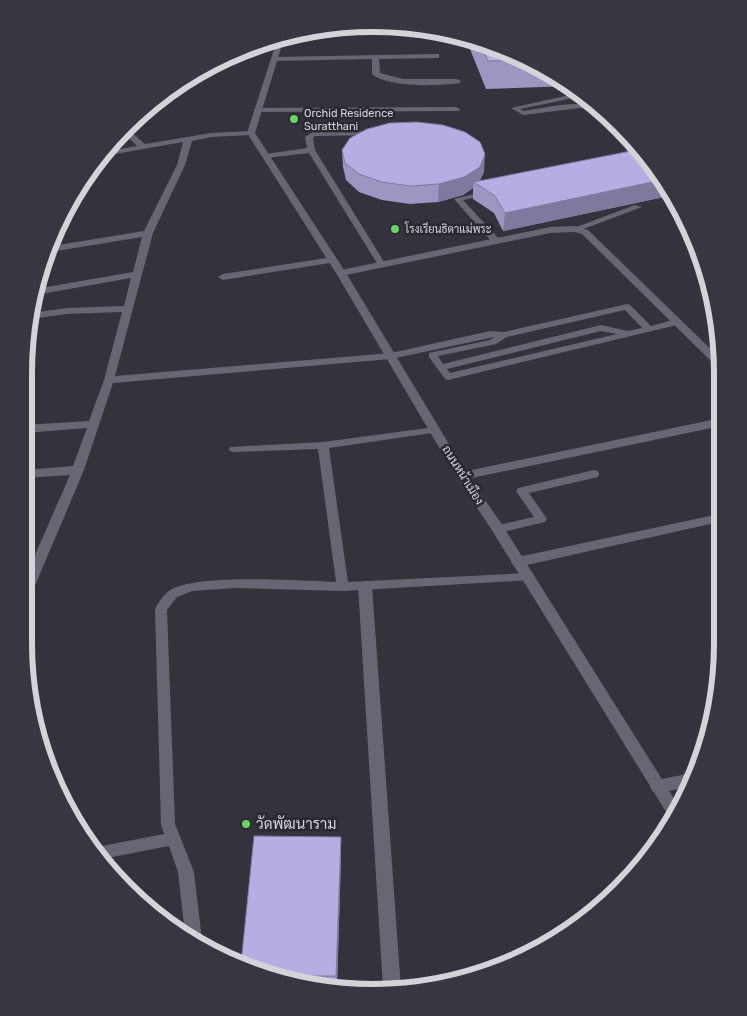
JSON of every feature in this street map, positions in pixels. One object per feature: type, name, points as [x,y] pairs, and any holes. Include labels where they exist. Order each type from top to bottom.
[{"type":"street","points":[[114,152],[188,139],[251,133],[278,46]]},
{"type":"street","points":[[274,59],[436,56]]},
{"type":"street","points":[[375,57],[376,74],[382,78],[395,81],[457,81]]},
{"type":"street","points":[[257,110],[456,109]]},
{"type":"street","name":"ถนนหน้าเมือง","points":[[251,133],[341,273],[462,476],[498,529],[671,808]]},
{"type":"street","points":[[129,135],[143,147]]},
{"type":"street","points":[[32,576],[78,470],[109,380],[148,233],[181,165],[188,139]]},
{"type":"street","points":[[341,273],[550,230],[575,229],[585,232],[714,358]]},
{"type":"street","points":[[56,248],[148,233]]},
{"type":"street","points":[[222,277],[332,260]]},
{"type":"street","points":[[43,291],[138,274]]},
{"type":"street","points":[[38,315],[60,311],[128,309]]},
{"type":"street","points":[[109,380],[393,360]]},
{"type":"street","points":[[462,476],[714,423]]},
{"type":"street","points":[[32,428],[94,424]]},
{"type":"street","points":[[32,473],[78,470]]},
{"type":"street","points":[[518,562],[714,519]]},
{"type":"street","points":[[365,586],[392,983]]},
{"type":"street","points":[[658,786],[685,781]]},
{"type":"lane","points":[[572,96],[514,108],[523,113],[586,107]]},
{"type":"lane","points":[[380,133],[313,134],[309,137],[311,150],[382,265]]},
{"type":"lane","points":[[266,156],[311,150]]},
{"type":"lane","points":[[492,192],[458,199],[496,241]]},
{"type":"lane","points":[[575,229],[638,207]]},
{"type":"lane","points":[[393,360],[490,334],[504,335],[627,307],[648,328]]},
{"type":"lane","points":[[432,355],[448,377],[677,322]]},
{"type":"lane","points":[[393,360],[432,355],[493,342],[504,335]]},
{"type":"lane","points":[[234,448],[323,445],[435,430]]},
{"type":"lane","points":[[323,445],[343,587]]},
{"type":"lane","points":[[498,529],[540,519],[522,491],[594,474]]},
{"type":"lane","points":[[193,932],[186,872],[172,839],[168,824],[162,609],[173,594],[191,587],[236,584],[343,587],[528,577]]},
{"type":"lane","points":[[104,852],[172,839]]},
{"type":"building","points":[[484,51],[509,60],[488,61]]},
{"type":"building","points":[[417,122],[443,125],[465,132],[480,142],[485,154],[480,167],[464,177],[439,184],[410,186],[382,182],[359,174],[345,163],[342,150],[350,138],[367,129],[390,123]]},
{"type":"building","points":[[632,151],[655,181],[505,213],[495,196],[474,182]]},
{"type":"building","points":[[254,836],[341,837],[336,976],[303,976],[242,957]]},
{"type":"place","name":"Orchid Residence Suratthani","points":[[294,119]]},
{"type":"place","name":"โรงเรียนธิดาแม่พระ","points":[[395,229]]},
{"type":"place","name":"วัดพัฒนาราม","points":[[246,824]]}]
